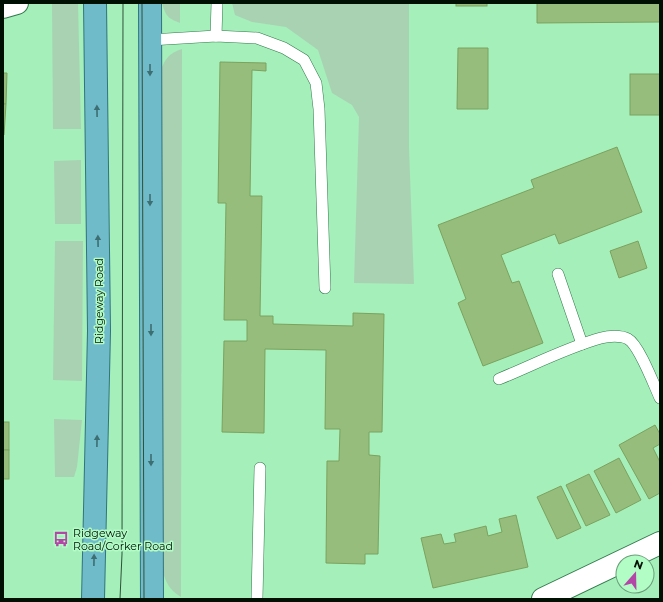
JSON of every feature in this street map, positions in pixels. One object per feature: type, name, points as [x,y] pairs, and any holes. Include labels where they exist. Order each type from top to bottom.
[{"type":"highway","name":"Ridgeway Road","points":[[93,599],[99,331],[95,3]]},
{"type":"highway","points":[[150,3],[152,599]]},
{"type":"street","points":[[3,8],[17,3]]},
{"type":"street","points":[[543,599],[660,543]]},
{"type":"lane","points":[[216,36],[218,3]]},
{"type":"lane","points":[[150,40],[216,36],[257,38],[284,48],[304,60],[316,83],[319,109],[325,288]]},
{"type":"lane","points":[[558,274],[582,344]]},
{"type":"lane","points":[[499,379],[582,344],[603,337],[621,337],[629,339],[638,350],[660,398]]},
{"type":"lane","points":[[257,599],[260,468]]},
{"type":"green space","points":[[52,3],[78,3],[81,129],[53,129]]},
{"type":"green space","points":[[162,3],[180,3],[180,23],[172,20],[168,16]]},
{"type":"green space","points":[[232,3],[409,3],[409,148],[414,284],[354,283],[359,117],[352,105],[332,93],[318,50],[286,27],[252,22],[235,15]]},
{"type":"green space","points":[[182,49],[181,597],[168,585],[162,570],[161,70],[168,56]]},
{"type":"green space","points":[[81,160],[81,224],[55,224],[54,161]]},
{"type":"green space","points":[[55,241],[83,241],[82,381],[53,380]]},
{"type":"green space","points":[[54,419],[82,420],[77,467],[74,477],[55,477]]},
{"type":"building","points":[[456,3],[487,3],[487,6],[456,6]]},
{"type":"building","points":[[537,3],[660,3],[660,22],[537,23]]},
{"type":"building","points":[[458,48],[488,48],[488,109],[457,109]]},
{"type":"building","points":[[220,62],[266,63],[266,71],[252,70],[250,196],[262,196],[260,316],[273,316],[273,324],[353,326],[353,313],[384,314],[382,432],[369,432],[369,455],[380,456],[378,554],[365,554],[365,564],[326,563],[327,461],[339,461],[340,429],[325,429],[326,350],[265,349],[264,433],[222,432],[224,341],[247,341],[247,320],[224,320],[226,203],[218,203]]},
{"type":"building","points":[[3,73],[7,73],[6,104],[3,104]]},
{"type":"building","points":[[630,74],[660,74],[660,115],[630,115]]},
{"type":"building","points":[[3,104],[6,104],[4,135],[3,134]]},
{"type":"building","points":[[617,147],[642,212],[559,244],[555,234],[501,255],[512,283],[519,281],[543,343],[483,366],[458,303],[466,299],[438,225],[534,188],[531,180]]},
{"type":"building","points":[[638,241],[647,268],[619,278],[610,251]]},
{"type":"building","points":[[3,422],[9,422],[9,450],[3,450]]},
{"type":"building","points":[[655,425],[660,434],[660,444],[653,448],[660,462],[660,493],[649,499],[619,445]]},
{"type":"building","points":[[3,450],[9,450],[9,479],[3,479]]},
{"type":"building","points":[[619,458],[641,500],[616,513],[594,471]]},
{"type":"building","points":[[589,474],[610,515],[586,526],[566,485]]},
{"type":"building","points":[[561,486],[581,528],[557,539],[537,497]]},
{"type":"building","points":[[516,515],[528,567],[433,588],[421,538],[441,534],[444,544],[456,542],[454,534],[486,526],[488,536],[502,532],[499,519]]},
{"type":"tram line","points":[[120,599],[122,554],[123,3]]},
{"type":"tram line","points":[[142,3],[144,599]]},
{"type":"place","name":"Ridgeway Road/Corker Road","points":[[61,539]]}]
